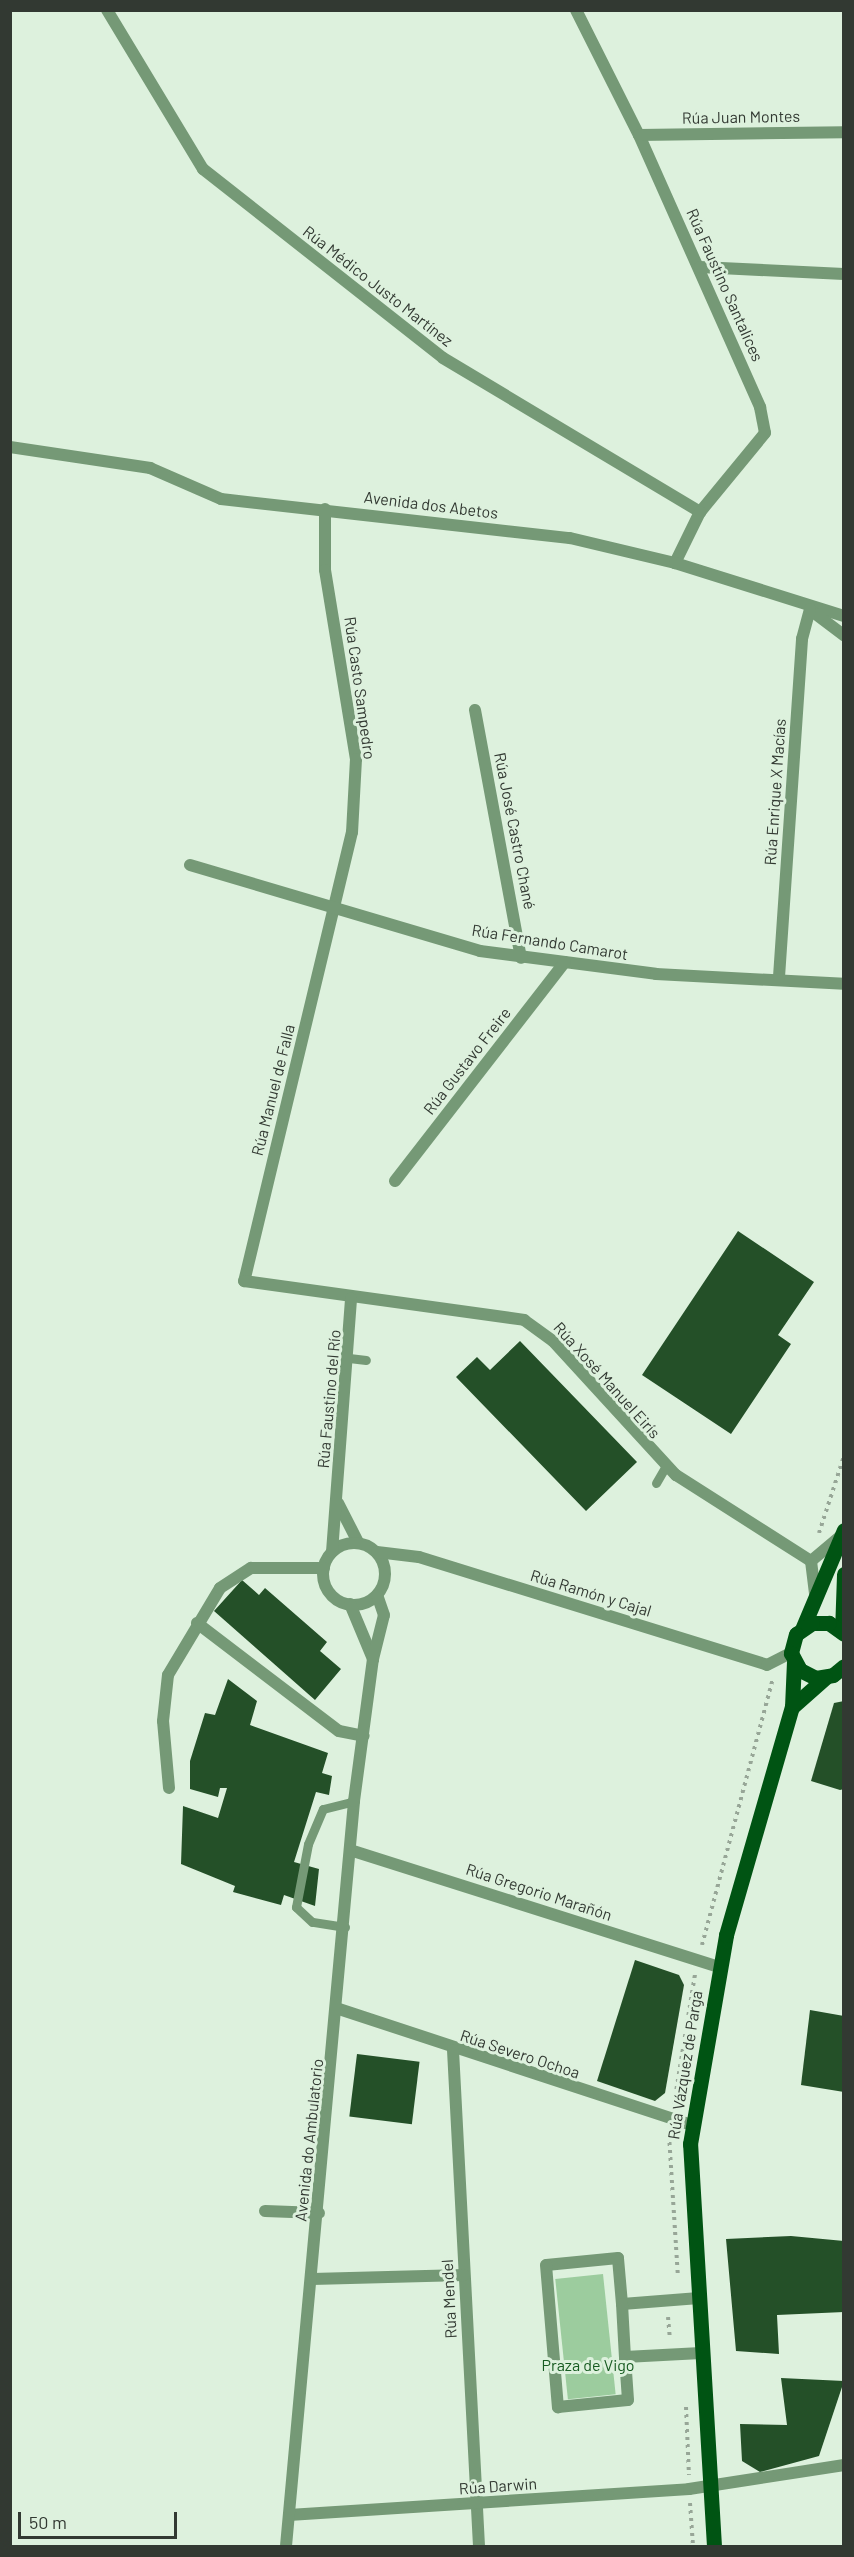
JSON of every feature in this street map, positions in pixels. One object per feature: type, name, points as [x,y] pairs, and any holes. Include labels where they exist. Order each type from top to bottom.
[{"type":"main road","points":[[836,1674],[808,1676],[793,1657],[815,1596],[842,1534]]},
{"type":"main road","points":[[803,1627],[820,1621],[843,1633],[843,1574]]},
{"type":"main road","name":"Rúa Vázquez de Parga","points":[[714,2547],[701,2353],[692,2126],[719,1967],[792,1707],[793,1657]]},
{"type":"main road","points":[[792,1707],[836,1674]]},
{"type":"street","name":"Rúa Médico Justo Martínez","points":[[107,10],[203,169],[443,358],[700,512]]},
{"type":"street","name":"Rúa Faustino Santalices","points":[[576,10],[639,135],[700,267],[760,407],[765,433],[700,512],[675,563]]},
{"type":"street","name":"Rúa Juan Montes","points":[[639,135],[843,132]]},
{"type":"street","points":[[700,267],[843,274]]},
{"type":"street","name":"Avenida dos Abetos","points":[[10,447],[150,468],[221,500],[325,509],[570,538],[675,563],[768,590],[810,609],[843,616]]},
{"type":"street","name":"Rúa Casto Sampedro","points":[[325,509],[325,570],[356,759],[352,832],[337,906]]},
{"type":"street","points":[[810,609],[843,635]]},
{"type":"street","name":"Rúa Enrique X Macías","points":[[779,978],[802,639],[810,609]]},
{"type":"street","name":"Rúa José Castro Chané","points":[[476,710],[521,958]]},
{"type":"street","name":"Rúa Fernando Camarot","points":[[190,865],[337,906],[480,951],[656,974],[779,978],[843,984]]},
{"type":"street","name":"Rúa Manuel de Falla","points":[[243,1281],[337,906]]},
{"type":"street","name":"Rúa Gustavo Freire","points":[[395,1181],[565,962]]},
{"type":"street","name":"Rúa Xosé Manuel Eirís","points":[[243,1281],[351,1299],[524,1320],[552,1341],[666,1466],[811,1561]]},
{"type":"street","name":"Rúa Faustino del Río","points":[[332,1552],[350,1358],[351,1299]]},
{"type":"street","points":[[338,1502],[358,1542],[377,1552],[386,1570],[377,1595],[350,1604],[332,1595],[324,1568],[332,1552],[358,1542]]},
{"type":"street","points":[[815,1596],[811,1561],[842,1534]]},
{"type":"street","name":"Rúa Ramón y Cajal","points":[[377,1552],[418,1557],[767,1665],[793,1657]]},
{"type":"street","points":[[169,1788],[163,1721],[168,1675],[220,1588],[251,1568],[281,1563],[324,1568]]},
{"type":"street","name":"Avenida do Ambulatorio","points":[[285,2547],[339,2009],[354,1801],[373,1659],[384,1615],[377,1595]]},
{"type":"street","name":"Avenida do Ambulatorio","points":[[350,1604],[373,1659]]},
{"type":"street","points":[[197,1623],[339,1731],[364,1736]]},
{"type":"street","name":"Rúa Gregorio Marañón","points":[[350,1850],[719,1967]]},
{"type":"street","name":"Rúa Severo Ochoa","points":[[339,2009],[453,2050],[692,2126]]},
{"type":"street","name":"Rúa Mendel","points":[[453,2050],[479,2547]]},
{"type":"street","points":[[265,2211],[319,2213]]},
{"type":"street","points":[[618,2258],[622,2304],[628,2400],[558,2407],[546,2265],[618,2258]]},
{"type":"street","points":[[312,2279],[464,2275]]},
{"type":"street","points":[[622,2304],[699,2298]]},
{"type":"street","points":[[625,2357],[701,2353]]},
{"type":"street","name":"Rúa Darwin","points":[[289,2515],[476,2505],[710,2487],[843,2465]]},
{"type":"lane","points":[[350,1358],[366,1360]]},
{"type":"lane","points":[[656,1483],[666,1466]]},
{"type":"lane","points":[[345,1926],[312,1922],[297,1907],[308,1844],[323,1809],[354,1801]]},
{"type":"path","points":[[760,1703],[774,1707]]},
{"type":"path","points":[[668,2300],[670,2355]]},
{"type":"green space","name":"Praza de Vigo","points":[[603,2274],[616,2394],[568,2399],[555,2279]]},
{"type":"building","points":[[738,1231],[814,1282],[778,1335],[791,1344],[731,1434],[642,1375]]},
{"type":"building","points":[[520,1341],[637,1462],[586,1511],[456,1377],[477,1357],[490,1370]]},
{"type":"building","points":[[242,1580],[259,1595],[265,1588],[327,1642],[320,1651],[341,1669],[315,1700],[214,1611]]},
{"type":"building","points":[[228,1679],[257,1701],[250,1725],[328,1753],[322,1773],[332,1776],[329,1795],[316,1792],[294,1862],[319,1869],[315,1906],[284,1895],[281,1905],[233,1892],[235,1886],[181,1864],[183,1806],[218,1818],[227,1788],[220,1788],[218,1797],[190,1789],[190,1761],[205,1713],[215,1715]]},
{"type":"building","points":[[844,1701],[844,1789],[840,1790],[811,1781],[834,1703]]},
{"type":"building","points":[[635,1960],[679,1975],[684,1985],[665,2093],[655,2101],[597,2081]]},
{"type":"building","points":[[810,2010],[844,2016],[844,2092],[801,2085]]},
{"type":"building","points":[[357,2054],[420,2062],[412,2124],[349,2117]]},
{"type":"building","points":[[791,2236],[844,2241],[844,2312],[777,2315],[779,2354],[736,2351],[726,2239]]},
{"type":"building","points":[[781,2378],[844,2381],[819,2456],[760,2472],[742,2461],[740,2424],[787,2425]]}]
